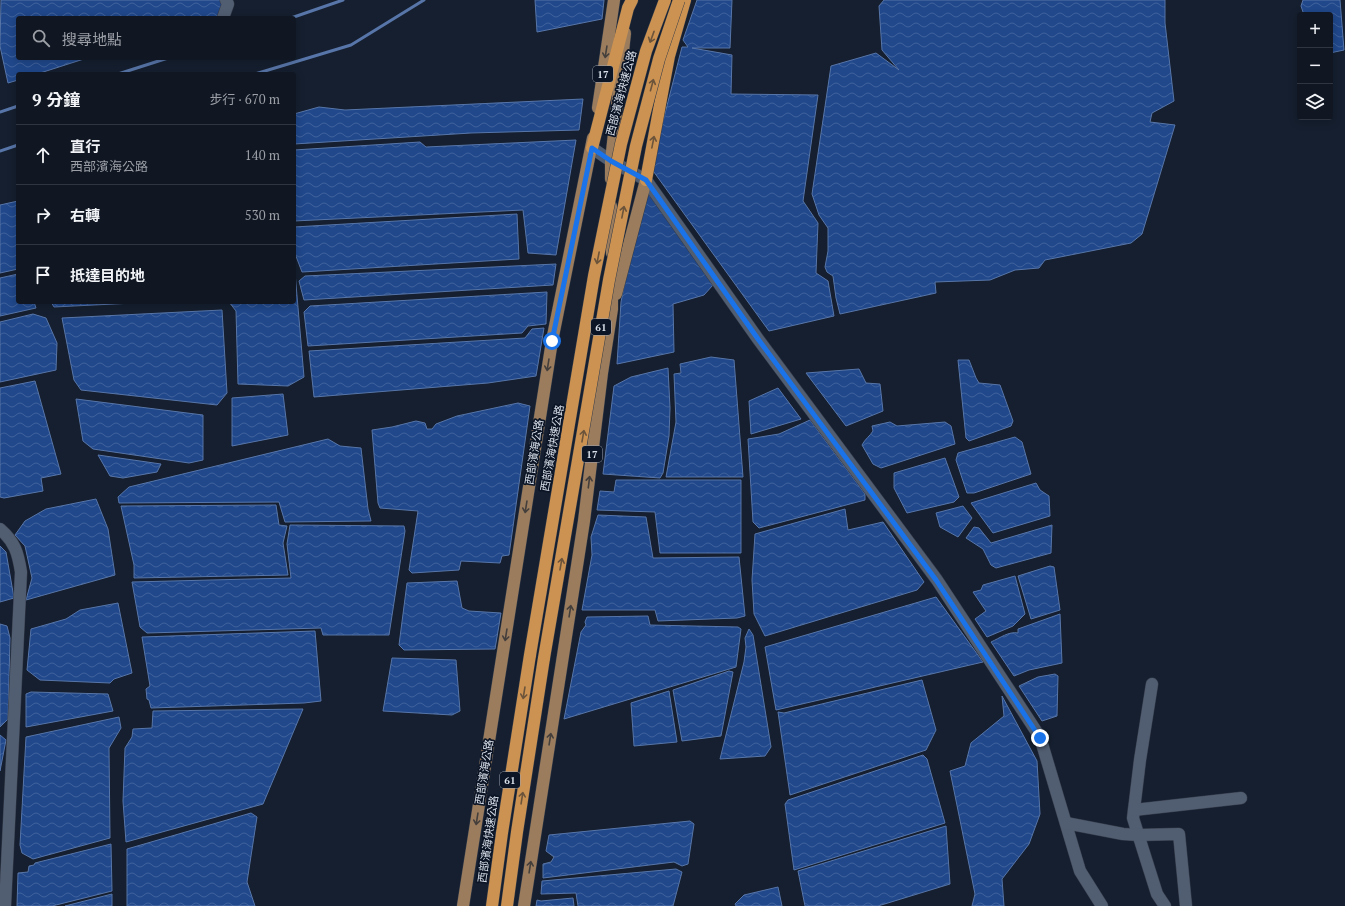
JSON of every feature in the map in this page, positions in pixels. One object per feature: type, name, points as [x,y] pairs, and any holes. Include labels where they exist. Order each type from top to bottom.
[{"type":"highway","name":"西部濱海快速公路","points":[[492,906],[530,655],[594,276],[619,152],[646,51],[665,0]]},
{"type":"highway","name":"61","points":[[507,906],[544,658],[609,280],[636,146],[659,59],[679,0]]},
{"type":"highway","points":[[646,180],[669,56],[685,0]]},
{"type":"highway","points":[[592,148],[630,3]]},
{"type":"main road","name":"西部濱海公路","points":[[463,906],[552,341],[592,148],[614,0]]},
{"type":"main road","name":"17","points":[[524,906],[584,521],[602,373],[612,309],[611,161],[630,3]]},
{"type":"main road","points":[[612,309],[646,180]]},
{"type":"street","points":[[224,16],[228,4],[226,0]]},
{"type":"street","points":[[592,148],[611,161],[646,180],[758,339],[936,580],[1040,738],[1080,871],[1102,906]]},
{"type":"street","points":[[0,529],[7,535],[18,554],[21,572],[5,906]]},
{"type":"street","points":[[1152,684],[1140,760],[1133,818],[1157,894],[1166,906]]},
{"type":"street","points":[[1134,810],[1241,798]]},
{"type":"street","points":[[1066,823],[1123,834],[1179,834],[1186,906]]},
{"type":"water","points":[[1,0],[224,0],[220,16],[16,16],[16,60],[81,60],[43,72],[16,72],[16,81],[8,83],[0,46]]},
{"type":"water","points":[[535,0],[604,0],[602,19],[537,32]]},
{"type":"water","points":[[697,0],[732,0],[730,48],[692,48],[732,55],[731,94],[818,95],[803,201],[818,223],[816,273],[828,281],[834,316],[769,331],[651,168],[682,47],[688,47],[683,40]]},
{"type":"water","points":[[884,0],[1165,0],[1165,23],[1174,101],[1152,113],[1150,122],[1175,125],[1142,234],[1131,243],[1045,260],[1039,268],[1015,270],[990,280],[935,282],[936,293],[840,314],[833,276],[827,272],[825,267],[828,251],[828,228],[819,215],[812,194],[831,66],[876,53],[899,70],[882,50],[879,6]]},
{"type":"water","points":[[1303,0],[1340,0],[1344,50],[1333,52],[1333,12],[1303,12],[1301,6]]},
{"type":"water","points":[[583,99],[579,130],[471,133],[296,144],[296,113],[319,107],[345,110]]},
{"type":"water","points":[[576,140],[556,255],[528,253],[523,210],[296,221],[296,150],[420,142],[426,147]]},
{"type":"water","points":[[646,189],[713,285],[704,295],[673,304],[674,352],[617,364],[621,302],[632,245]]},
{"type":"water","points":[[16,201],[16,269],[0,273],[0,205]]},
{"type":"water","points":[[517,214],[519,259],[302,272],[296,256],[296,227]]},
{"type":"water","points":[[556,264],[553,285],[304,300],[299,281],[305,276]]},
{"type":"water","points":[[16,274],[16,304],[35,304],[36,308],[0,316],[0,278]]},
{"type":"water","points":[[296,284],[304,377],[288,386],[238,384],[236,311],[231,304],[296,304]]},
{"type":"water","points":[[547,292],[546,324],[528,326],[522,333],[308,346],[304,312],[310,306]]},
{"type":"water","points":[[52,304],[114,304],[54,307]]},
{"type":"water","points":[[222,310],[227,393],[217,405],[81,390],[74,380],[62,318]]},
{"type":"water","points":[[33,314],[46,318],[57,343],[56,370],[0,382],[0,322]]},
{"type":"water","points":[[544,328],[536,376],[488,383],[314,397],[309,351],[525,338],[532,329]]},
{"type":"water","points":[[711,357],[734,360],[743,477],[666,477],[676,422],[674,374],[681,373],[680,364]]},
{"type":"water","points":[[958,360],[969,360],[979,383],[1000,385],[1013,421],[1011,426],[969,441],[966,438]]},
{"type":"water","points":[[668,368],[670,408],[669,436],[663,473],[660,478],[603,474],[614,386],[631,377]]},
{"type":"water","points":[[859,369],[866,383],[880,384],[883,411],[846,426],[806,373]]},
{"type":"water","points":[[35,381],[61,474],[41,478],[43,491],[4,498],[0,497],[0,388]]},
{"type":"water","points":[[778,388],[801,419],[751,434],[749,401]]},
{"type":"water","points":[[283,394],[288,435],[232,446],[232,398]]},
{"type":"water","points":[[76,399],[203,415],[203,460],[189,463],[93,449],[83,441]]},
{"type":"water","points":[[518,403],[530,406],[509,555],[502,556],[500,563],[461,561],[459,570],[412,573],[409,570],[418,511],[380,508],[378,503],[372,430],[416,421],[425,423],[427,429],[432,429],[436,424],[457,416]]},
{"type":"water","points":[[810,420],[865,494],[865,500],[759,528],[753,522],[748,439],[779,434]]},
{"type":"water","points":[[890,422],[897,426],[945,422],[951,426],[955,444],[881,468],[873,464],[862,445],[873,431],[872,426]]},
{"type":"water","points":[[1015,437],[1022,442],[1031,474],[974,493],[967,493],[956,460],[958,453]]},
{"type":"water","points":[[328,439],[340,446],[361,448],[368,509],[371,521],[285,522],[279,502],[119,503],[118,497],[129,487]]},
{"type":"water","points":[[98,455],[161,464],[157,472],[123,478],[110,476]]},
{"type":"water","points":[[945,458],[959,497],[954,502],[907,513],[894,488],[894,473]]},
{"type":"water","points":[[616,480],[741,480],[741,553],[660,553],[655,512],[597,510],[600,491],[614,492]]},
{"type":"water","points":[[1036,483],[1040,490],[1049,496],[1050,516],[993,533],[971,503]]},
{"type":"water","points":[[96,499],[108,529],[115,575],[26,600],[32,578],[25,546],[15,535],[25,521],[46,509]]},
{"type":"water","points":[[276,505],[279,525],[287,526],[283,543],[288,575],[134,578],[134,565],[121,506]]},
{"type":"water","points":[[963,506],[972,518],[958,537],[940,527],[936,513]]},
{"type":"water","points":[[845,509],[848,530],[883,522],[924,582],[917,590],[765,636],[754,614],[752,580],[755,534]]},
{"type":"water","points":[[598,515],[646,517],[653,558],[739,557],[745,616],[737,618],[658,621],[655,610],[582,610],[592,555],[591,537]]},
{"type":"water","points":[[290,525],[404,526],[405,531],[389,635],[323,635],[321,628],[147,633],[140,627],[132,582],[291,578],[287,544]]},
{"type":"water","points":[[1052,525],[1051,553],[996,568],[991,565],[983,549],[966,538],[974,527],[979,528],[991,543]]},
{"type":"water","points":[[0,546],[6,552],[14,598],[0,602]]},
{"type":"water","points":[[1050,566],[1054,567],[1060,610],[1031,619],[1018,576]]},
{"type":"water","points":[[1015,576],[1025,614],[1013,626],[987,637],[975,619],[986,611],[973,592],[981,590],[983,585]]},
{"type":"water","points":[[457,581],[462,608],[469,611],[501,613],[495,649],[404,650],[399,645],[407,583]]},
{"type":"water","points":[[936,597],[983,662],[776,710],[765,647]]},
{"type":"water","points":[[118,603],[132,673],[114,679],[110,683],[40,680],[27,670],[31,629],[66,619],[80,610]]},
{"type":"water","points":[[1060,614],[1062,663],[1029,670],[1014,676],[991,642],[1008,634],[1018,633],[1018,629]]},
{"type":"water","points":[[648,616],[650,625],[738,627],[741,629],[736,667],[564,719],[581,632],[586,625],[585,622],[587,617]]},
{"type":"water","points":[[0,624],[7,626],[10,638],[8,719],[0,727]]},
{"type":"water","points":[[749,629],[753,635],[771,747],[765,756],[720,759],[744,662],[746,647],[745,638]]},
{"type":"water","points":[[315,631],[321,701],[304,703],[151,708],[149,700],[147,699],[146,689],[150,686],[142,637]]},
{"type":"water","points":[[392,658],[456,660],[460,711],[452,715],[383,711]]},
{"type":"water","points":[[729,671],[733,672],[721,736],[682,741],[673,690]]},
{"type":"water","points":[[1055,674],[1058,676],[1057,716],[1042,721],[1019,686],[1038,677]]},
{"type":"water","points":[[922,680],[936,730],[926,750],[790,795],[778,712],[784,713]]},
{"type":"water","points":[[669,691],[677,742],[634,746],[631,703]]},
{"type":"water","points":[[31,692],[108,694],[113,711],[26,727],[26,694]]},
{"type":"water","points":[[1002,696],[1037,761],[1040,814],[1029,844],[1002,879],[1004,906],[972,906],[975,894],[950,771],[965,766],[971,743],[1004,716]]},
{"type":"water","points":[[303,709],[263,804],[126,842],[123,801],[125,748],[132,737],[133,729],[152,728],[153,711]]},
{"type":"water","points":[[119,717],[121,728],[109,748],[110,838],[33,859],[22,853],[20,845],[26,737]]},
{"type":"water","points":[[0,735],[6,740],[0,771]]},
{"type":"water","points":[[923,755],[927,759],[945,823],[794,870],[785,804],[788,800]]},
{"type":"water","points":[[251,813],[257,817],[247,882],[255,906],[127,906],[127,849]]},
{"type":"water","points":[[690,821],[694,824],[688,864],[682,866],[674,862],[543,878],[543,864],[551,862],[554,857],[546,851],[549,835]]},
{"type":"water","points":[[946,826],[950,884],[878,906],[805,906],[798,871]]},
{"type":"water","points":[[111,844],[112,891],[52,906],[17,906],[18,873],[28,872],[29,866],[34,865],[35,863]]},
{"type":"water","points":[[676,869],[682,872],[673,906],[578,906],[576,893],[541,894],[542,881]]},
{"type":"water","points":[[778,887],[782,906],[736,906],[735,904],[744,895]]},
{"type":"water","points":[[112,894],[112,906],[65,906]]},
{"type":"water","points":[[573,898],[574,906],[536,906],[537,900],[541,901]]},
{"type":"waterway","points":[[296,16],[343,0]]},
{"type":"waterway","points":[[262,72],[351,45],[424,0]]},
{"type":"waterway","points":[[124,72],[162,60]]},
{"type":"waterway","points":[[0,112],[16,107]]},
{"type":"waterway","points":[[0,151],[16,146]]},
{"type":"route","points":[[552,341],[592,148],[611,161],[646,180],[758,339],[936,580],[1040,738]]}]
